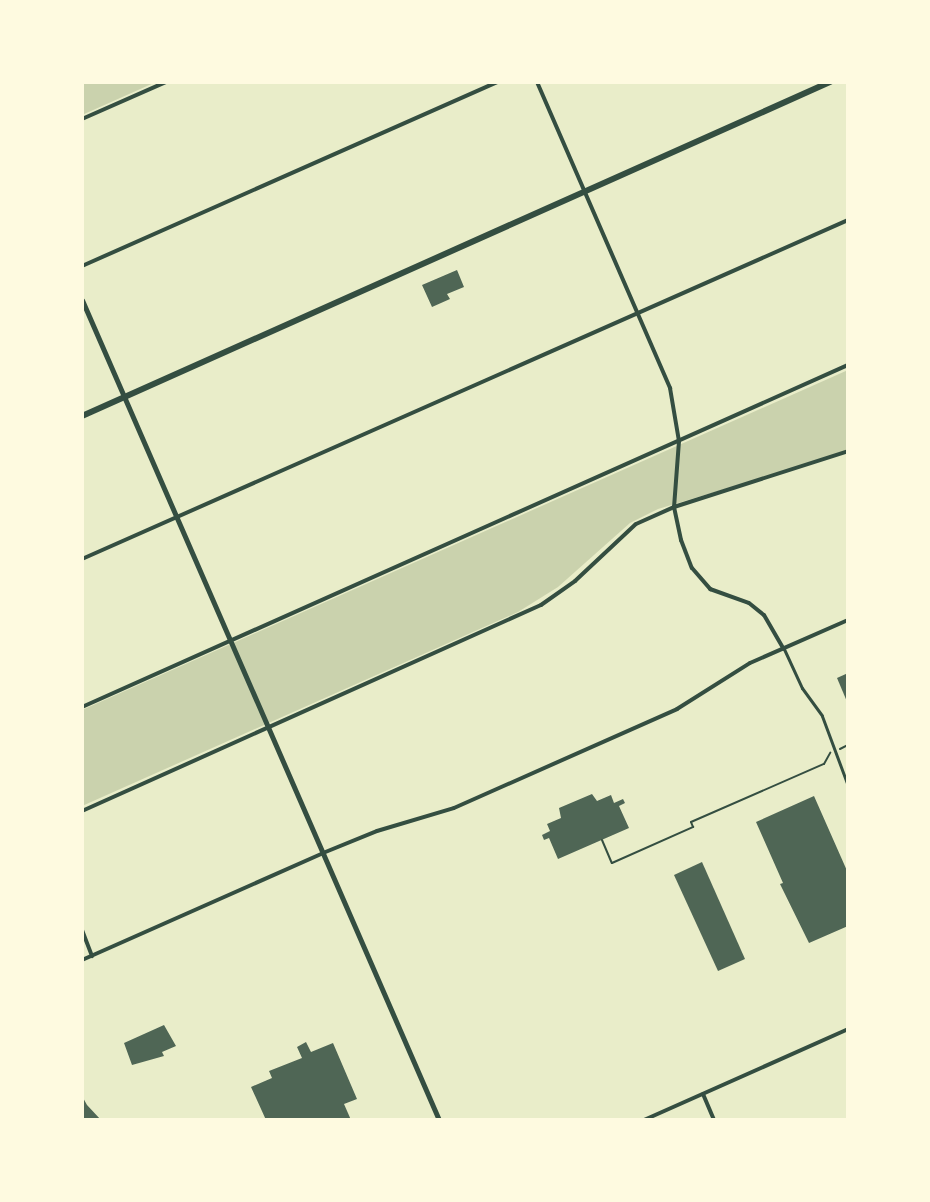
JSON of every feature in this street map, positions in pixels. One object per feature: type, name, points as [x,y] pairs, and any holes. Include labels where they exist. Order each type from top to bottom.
[{"type":"main road","points":[[82,416],[830,82]]},
{"type":"street","points":[[82,119],[166,82]]},
{"type":"street","points":[[82,266],[497,82]]},
{"type":"street","points":[[537,82],[670,388],[679,441],[674,507],[681,540],[692,568],[710,589],[749,603],[764,615],[802,688],[822,716],[848,786]]},
{"type":"street","points":[[82,559],[848,220]]},
{"type":"street","points":[[82,300],[439,1120]]},
{"type":"street","points":[[82,707],[848,365]]},
{"type":"street","points":[[82,811],[541,605],[575,581],[618,537],[636,524],[674,507],[848,451]]},
{"type":"street","points":[[82,960],[323,853],[377,831],[454,808],[677,709],[735,671],[848,620]]},
{"type":"street","points":[[82,930],[92,956]]},
{"type":"street","points":[[644,1120],[848,1029]]},
{"type":"street","points":[[703,1094],[714,1120]]},
{"type":"path","points":[[602,840],[612,863],[693,827],[691,822],[824,764],[834,751],[848,745]]},
{"type":"green space","points":[[82,82],[156,82],[82,115]]},
{"type":"green space","points":[[848,370],[848,452],[658,509],[630,523],[558,587],[518,612],[82,806],[82,710]]},
{"type":"building","points":[[457,270],[464,287],[447,294],[450,299],[432,307],[422,285]]},
{"type":"building","points":[[848,673],[848,704],[837,678]]},
{"type":"building","points":[[592,794],[597,801],[611,795],[614,803],[623,799],[625,803],[619,806],[629,828],[558,859],[549,838],[544,840],[542,835],[550,831],[547,824],[561,818],[559,808]]},
{"type":"building","points":[[814,796],[848,873],[848,926],[809,943],[780,884],[783,883],[756,822]]},
{"type":"building","points":[[702,862],[745,959],[718,971],[674,875]]},
{"type":"building","points":[[164,1025],[176,1046],[162,1052],[164,1056],[132,1065],[124,1043]]},
{"type":"building","points":[[306,1042],[311,1052],[333,1043],[357,1099],[344,1104],[351,1120],[266,1120],[251,1087],[272,1078],[269,1071],[302,1058],[297,1047]]},
{"type":"building","points":[[82,1096],[87,1105],[101,1120],[82,1120]]}]
